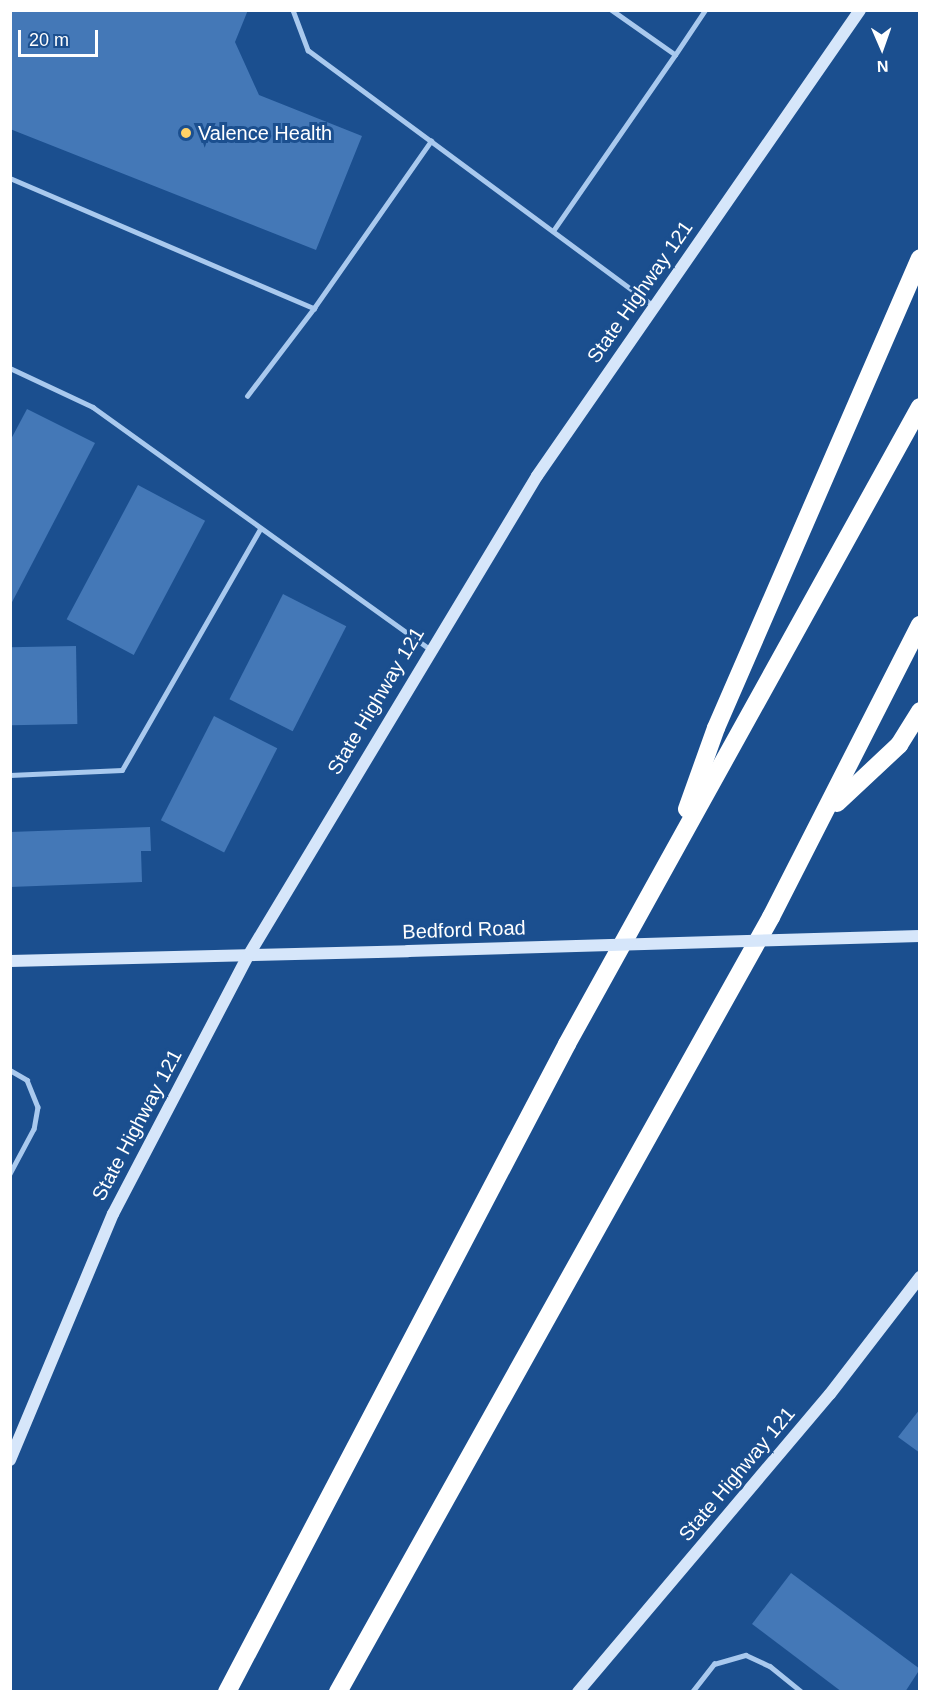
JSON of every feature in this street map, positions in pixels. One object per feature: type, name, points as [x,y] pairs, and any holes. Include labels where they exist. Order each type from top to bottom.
[{"type":"highway","points":[[671,856],[716,728],[920,258]]},
{"type":"highway","points":[[226,1692],[671,856],[920,407]]},
{"type":"highway","points":[[338,1692],[828,812],[920,624]]},
{"type":"highway","points":[[828,812],[899,745],[920,711]]},
{"type":"main road","name":"State Highway 121","points":[[10,1460],[112,1214],[248,956],[429,648],[537,476],[860,10]]},
{"type":"main road","name":"Bedford Road","points":[[10,961],[920,936]]},
{"type":"main road","name":"State Highway 121","points":[[578,1692],[830,1394],[920,1276]]},
{"type":"lane","points":[[293,10],[308,50],[654,306]]},
{"type":"lane","points":[[611,10],[675,55]]},
{"type":"lane","points":[[553,231],[705,10]]},
{"type":"lane","points":[[247,396],[314,308],[431,141]]},
{"type":"lane","points":[[10,178],[314,308]]},
{"type":"lane","points":[[10,368],[86,402],[260,530],[429,648]]},
{"type":"lane","points":[[10,775],[122,770],[260,530]]},
{"type":"lane","points":[[10,1070],[27,1080],[38,1107],[34,1130],[10,1174]]},
{"type":"lane","points":[[692,1692],[714,1664],[746,1655],[770,1665],[802,1692]]},
{"type":"building","name":"Valence Health","points":[[10,10],[248,10],[235,42],[259,95],[362,136],[316,250],[10,129]]},
{"type":"building","points":[[27,409],[95,443],[10,606],[10,441]]},
{"type":"building","points":[[138,485],[205,521],[134,655],[67,619]]},
{"type":"building","points":[[283,594],[346,626],[293,731],[229,699]]},
{"type":"building","points":[[76,646],[77,724],[11,725],[10,647]]},
{"type":"building","points":[[214,716],[277,748],[224,852],[161,820]]},
{"type":"building","points":[[150,827],[151,851],[141,851],[142,882],[10,887],[10,832]]},
{"type":"building","points":[[920,1409],[920,1453],[898,1437]]},
{"type":"building","points":[[791,1573],[920,1669],[905,1692],[842,1692],[752,1624]]},
{"type":"place","name":"Valence Health","points":[[186,133]]}]
